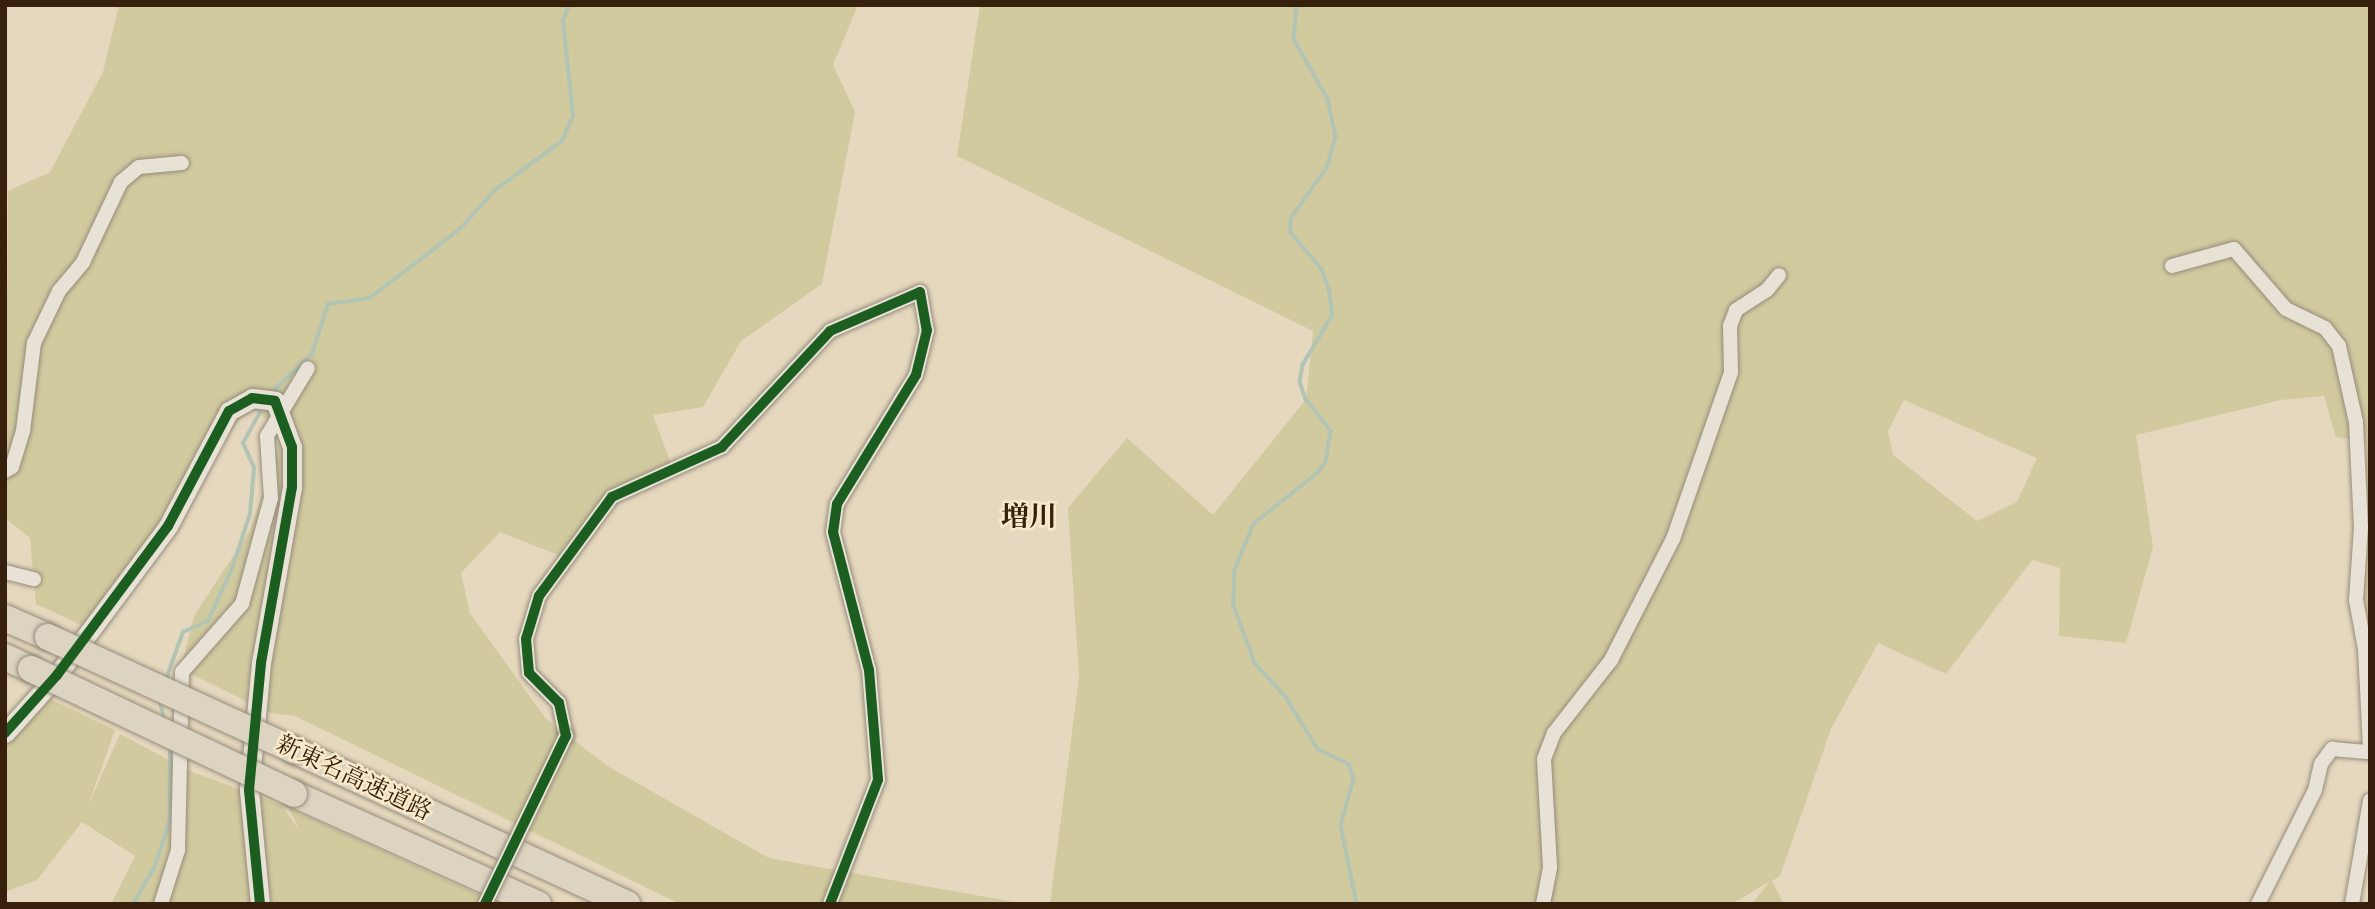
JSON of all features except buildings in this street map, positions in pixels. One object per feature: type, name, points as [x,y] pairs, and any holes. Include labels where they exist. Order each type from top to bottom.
[{"type":"highway","name":"新東名高速道路","points":[[5,618],[627,904]]},
{"type":"highway","name":"新東名高速道路","points":[[5,657],[294,794],[538,904]]},
{"type":"street","points":[[5,471],[12,467],[23,431],[34,343],[59,291],[83,262],[121,182],[139,167],[181,163]]},
{"type":"street","points":[[2172,265],[2234,249],[2286,309],[2325,328],[2339,346],[2356,422],[2361,527],[2356,600],[2365,649],[2370,750],[2332,749],[2321,764],[2315,790],[2258,904]]},
{"type":"street","points":[[1543,904],[1550,867],[1544,759],[1554,733],[1611,660],[1673,539],[1731,373],[1730,326],[1736,310],[1767,290],[1779,275]]},
{"type":"street","points":[[485,904],[566,736],[559,703],[529,673],[526,639],[539,596],[612,497],[722,447],[830,331],[920,292],[927,330],[916,375],[837,504],[833,531],[869,670],[878,780],[830,904]]},
{"type":"street","points":[[161,904],[178,850],[182,672],[242,604],[271,498],[267,436],[278,405],[308,368]]},
{"type":"street","points":[[5,733],[65,665],[168,526],[229,411],[252,398],[278,405]]},
{"type":"street","points":[[260,904],[249,790],[261,663],[292,488],[292,447],[278,405]]},
{"type":"street","points":[[5,572],[34,579]]},
{"type":"street","points":[[2352,904],[2370,801]]},
{"type":"shaded area","points":[[119,5],[858,5],[833,65],[855,112],[822,284],[741,341],[703,407],[653,415],[671,464],[612,497],[561,556],[500,532],[461,573],[470,613],[546,719],[609,767],[769,858],[1025,904],[680,904],[295,716],[270,713],[181,669],[194,616],[250,530],[283,431],[254,410],[238,421],[90,629],[36,604],[30,538],[5,518],[8,191],[50,172],[103,72]]},
{"type":"shaded area","points":[[980,5],[2370,5],[2370,642],[2364,598],[2366,442],[2336,437],[2324,396],[2281,400],[2136,435],[2153,547],[2126,643],[2059,636],[2060,568],[2032,560],[1946,674],[1878,643],[1831,729],[1780,876],[1772,881],[1784,904],[1752,904],[1769,882],[1732,904],[1050,904],[1079,677],[1068,508],[1127,438],[1213,515],[1306,399],[1313,331],[957,156]],"holes":[[[1904,400],[2037,458],[2017,502],[1977,521],[1893,455],[1888,431]]]},
{"type":"shaded area","points":[[44,696],[115,730],[88,806],[120,734],[190,771],[282,805],[300,832],[289,808],[499,904],[111,904],[135,856],[82,822],[37,880],[5,892],[5,713],[18,718]]},
{"type":"waterway","points":[[270,394],[312,354],[328,304],[370,298],[460,229],[494,191],[562,141],[573,116],[563,21],[569,5]]},
{"type":"waterway","points":[[1297,5],[1294,39],[1328,99],[1336,137],[1327,168],[1291,219],[1291,233],[1322,269],[1330,292],[1333,315],[1303,365],[1300,382],[1306,399],[1331,431],[1326,462],[1318,473],[1254,524],[1235,570],[1234,606],[1255,663],[1286,697],[1318,749],[1349,764],[1354,779],[1341,826],[1357,904]]},
{"type":"waterway","points":[[166,679],[183,632],[208,621],[232,569],[250,514],[254,468],[243,443],[263,407]]},
{"type":"waterway","points":[[160,700],[165,720]]},
{"type":"waterway","points":[[133,904],[155,866],[170,820],[170,748]]},
{"type":"cycle path","points":[[485,904],[566,736],[559,703],[529,673],[526,639],[539,596],[612,497],[722,447],[830,331],[920,292],[927,330],[916,375],[837,504],[833,532],[869,670],[878,780],[830,904]]},
{"type":"cycle path","points":[[5,733],[57,675],[168,526],[229,411],[252,398],[275,401],[292,447],[292,487],[261,663],[249,790],[260,904]]},
{"type":"district","name":"増川","points":[[1029,517]]}]
